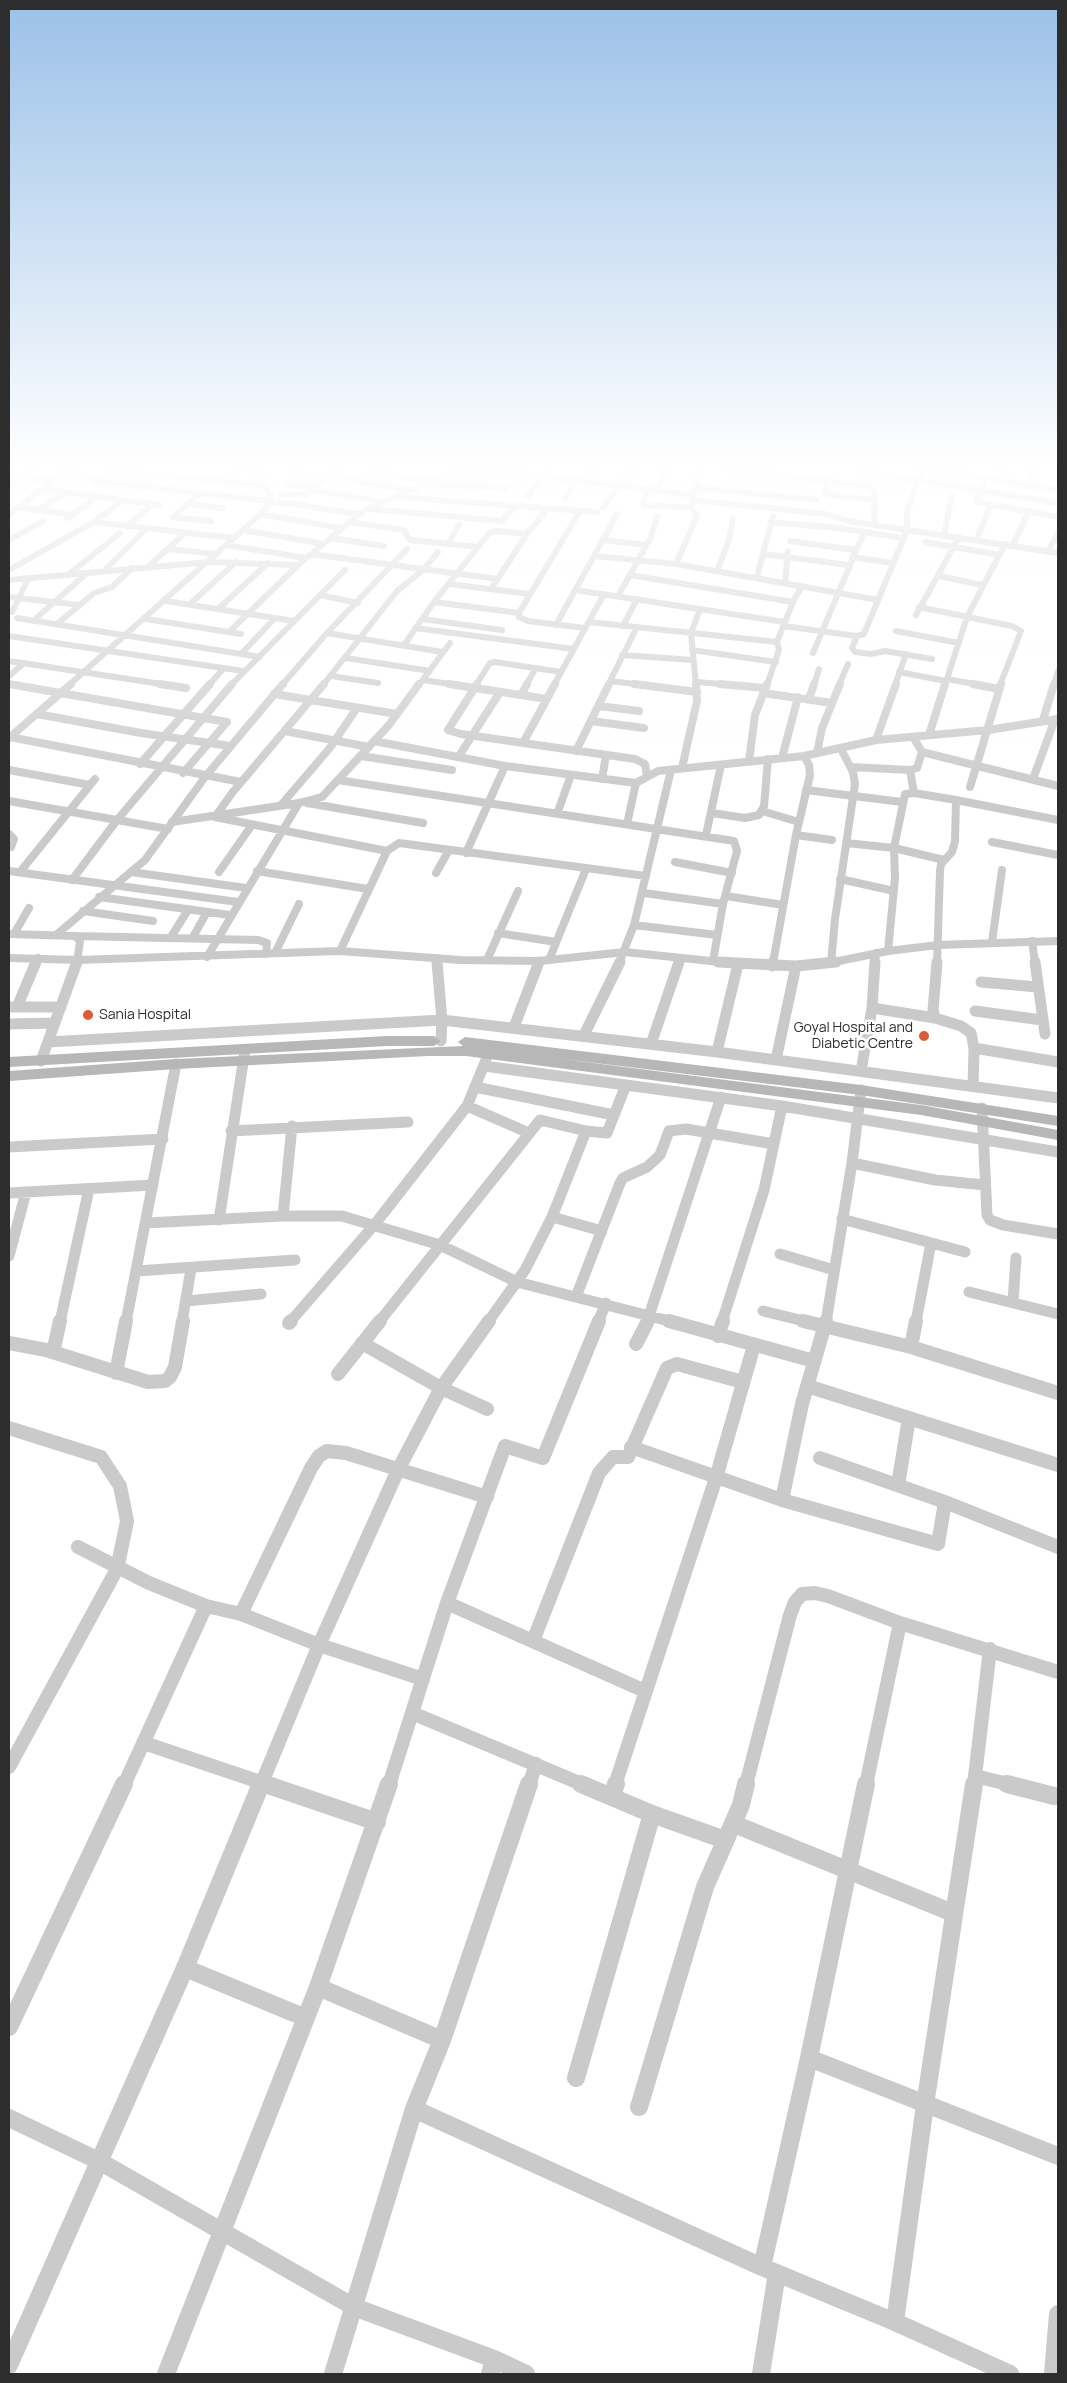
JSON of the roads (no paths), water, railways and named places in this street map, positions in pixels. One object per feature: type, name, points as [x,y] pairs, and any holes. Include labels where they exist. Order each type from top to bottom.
[{"type":"main road","points":[[9,1076],[176,1064],[387,1041],[441,1041],[488,1055]]},
{"type":"main road","points":[[9,1062],[466,1051],[861,1096],[982,1114],[1058,1121]]},
{"type":"main road","points":[[982,1114],[1058,1135]]},
{"type":"street","points":[[10,623],[27,580]]},
{"type":"street","points":[[33,621],[79,580]]},
{"type":"street","points":[[58,624],[96,591],[114,585],[119,580]]},
{"type":"street","points":[[9,738],[189,580]]},
{"type":"street","points":[[190,604],[216,580]]},
{"type":"street","points":[[218,609],[249,580]]},
{"type":"street","points":[[229,632],[282,580]]},
{"type":"street","points":[[72,880],[117,820],[243,671],[260,657],[335,580]]},
{"type":"street","points":[[56,935],[131,872],[154,850],[205,776],[274,694],[378,580]]},
{"type":"street","points":[[215,817],[241,782],[346,658],[397,591],[410,580]]},
{"type":"street","points":[[404,645],[434,602],[452,580]]},
{"type":"street","points":[[491,589],[497,580]]},
{"type":"street","points":[[538,580],[519,613],[519,617],[523,620],[556,625],[637,627],[777,642]]},
{"type":"street","points":[[556,625],[581,580]]},
{"type":"street","points":[[618,596],[627,580]]},
{"type":"street","points":[[661,580],[792,602]]},
{"type":"street","points":[[775,580],[878,600]]},
{"type":"street","points":[[812,653],[842,580]]},
{"type":"street","points":[[575,590],[858,636],[864,634],[885,580]]},
{"type":"street","points":[[916,615],[935,580]]},
{"type":"street","points":[[959,580],[982,585]]},
{"type":"street","points":[[929,735],[967,617],[985,580]]},
{"type":"street","points":[[449,584],[530,594]]},
{"type":"street","points":[[749,761],[755,715],[776,662],[777,642],[792,602],[802,586]]},
{"type":"street","points":[[523,743],[604,594]]},
{"type":"street","points":[[320,595],[358,603]]},
{"type":"street","points":[[9,598],[80,605]]},
{"type":"street","points":[[623,626],[637,599]]},
{"type":"street","points":[[166,602],[190,604],[294,621]]},
{"type":"street","points":[[434,602],[519,613]]},
{"type":"street","points":[[919,607],[1012,626],[1021,631],[999,689],[970,787]]},
{"type":"street","points":[[682,768],[697,692],[691,633],[700,609]]},
{"type":"street","points":[[13,614],[33,621],[260,657]]},
{"type":"street","points":[[241,654],[275,618]]},
{"type":"street","points":[[146,619],[241,634]]},
{"type":"street","points":[[422,619],[502,630]]},
{"type":"street","points":[[576,751],[637,627]]},
{"type":"street","points":[[415,628],[574,649]]},
{"type":"street","points":[[896,632],[959,643]]},
{"type":"street","points":[[328,633],[442,652]]},
{"type":"street","points":[[9,636],[243,671]]},
{"type":"street","points":[[858,636],[852,648],[855,652],[871,654],[885,651],[932,659]]},
{"type":"street","points":[[9,801],[117,820],[170,826],[300,802],[322,796],[372,744],[450,643]]},
{"type":"street","points":[[173,661],[189,646]]},
{"type":"street","points":[[206,665],[220,650]]},
{"type":"street","points":[[692,650],[776,662]]},
{"type":"street","points":[[876,740],[906,654]]},
{"type":"street","points":[[622,655],[693,660]]},
{"type":"street","points":[[346,658],[430,671]]},
{"type":"street","points":[[9,661],[186,688]]},
{"type":"street","points":[[561,672],[492,662],[448,730],[641,761],[645,764],[647,776]]},
{"type":"street","points":[[9,676],[24,663]]},
{"type":"street","points":[[817,753],[822,728],[848,664]]},
{"type":"street","points":[[140,764],[224,668]]},
{"type":"street","points":[[521,695],[536,668]]},
{"type":"street","points":[[809,699],[819,669]]},
{"type":"street","points":[[1043,720],[1058,671]]},
{"type":"street","points":[[899,672],[999,689]]},
{"type":"street","points":[[330,676],[378,683]]},
{"type":"street","points":[[423,680],[546,699]]},
{"type":"street","points":[[610,681],[697,692]]},
{"type":"street","points":[[697,682],[764,690],[832,703]]},
{"type":"street","points":[[9,684],[227,722],[183,772]]},
{"type":"street","points":[[460,756],[500,692]]},
{"type":"street","points":[[274,694],[397,714]]},
{"type":"street","points":[[782,758],[798,697]]},
{"type":"street","points":[[598,706],[639,711]]},
{"type":"street","points":[[281,805],[335,741],[357,708]]},
{"type":"street","points":[[37,714],[230,746]]},
{"type":"street","points":[[286,731],[335,741],[460,756],[505,766],[636,783],[658,771],[804,756],[876,740],[988,730],[1057,719],[1032,779]]},
{"type":"street","points":[[591,721],[644,728]]},
{"type":"street","points":[[913,737],[922,752],[1058,786]]},
{"type":"street","points":[[9,738],[241,782]]},
{"type":"street","points":[[831,963],[840,879],[855,777],[841,748]]},
{"type":"street","points":[[851,767],[910,770],[917,768],[922,752]]},
{"type":"street","points":[[602,779],[606,755]]},
{"type":"street","points":[[361,756],[452,770]]},
{"type":"street","points":[[772,966],[810,770],[804,756]]},
{"type":"street","points":[[712,813],[754,818],[762,811],[768,759]]},
{"type":"street","points":[[706,836],[721,765]]},
{"type":"street","points":[[466,853],[505,766]]},
{"type":"street","points":[[9,770],[92,782],[20,872]]},
{"type":"street","points":[[584,1035],[626,952],[644,892],[656,829],[671,770]]},
{"type":"street","points":[[910,770],[914,793]]},
{"type":"street","points":[[557,814],[571,775]]},
{"type":"street","points":[[338,780],[730,839],[737,843],[737,851],[717,935],[713,961]]},
{"type":"street","points":[[627,824],[636,783]]},
{"type":"street","points":[[806,790],[902,802]]},
{"type":"street","points":[[888,950],[894,891],[894,848],[898,837],[902,802],[905,794],[914,793],[956,800],[1058,820]]},
{"type":"street","points":[[935,1018],[933,1010],[938,945],[940,871],[944,860],[952,852],[955,841],[956,800]]},
{"type":"street","points":[[300,802],[423,822]]},
{"type":"street","points":[[206,957],[246,888],[300,802]]},
{"type":"street","points":[[762,811],[799,822]]},
{"type":"street","points":[[215,817],[387,850]]},
{"type":"street","points":[[219,872],[252,825]]},
{"type":"street","points":[[9,834],[14,839],[11,846]]},
{"type":"street","points":[[796,835],[832,840]]},
{"type":"street","points":[[340,951],[387,850],[395,844],[404,842],[466,853],[646,876]]},
{"type":"street","points":[[992,842],[1058,855]]},
{"type":"street","points":[[846,843],[894,848],[944,860]]},
{"type":"street","points":[[436,873],[449,850]]},
{"type":"street","points":[[675,862],[732,873]]},
{"type":"street","points":[[514,1027],[544,961],[556,942],[586,869]]},
{"type":"street","points":[[992,942],[1002,870]]},
{"type":"street","points":[[9,871],[112,887],[238,902]]},
{"type":"street","points":[[257,871],[368,889]]},
{"type":"street","points":[[131,872],[246,888]]},
{"type":"street","points":[[144,938],[153,921],[182,879]]},
{"type":"street","points":[[840,879],[894,891]]},
{"type":"street","points":[[487,960],[518,891]]},
{"type":"street","points":[[644,892],[783,905]]},
{"type":"street","points":[[99,897],[230,915]]},
{"type":"street","points":[[270,954],[299,904]]},
{"type":"street","points":[[12,934],[29,908]]},
{"type":"street","points":[[171,937],[188,910]]},
{"type":"street","points":[[83,911],[153,921]]},
{"type":"street","points":[[192,937],[207,912]]},
{"type":"street","points":[[634,925],[717,935]]},
{"type":"street","points":[[498,933],[556,942]]},
{"type":"street","points":[[12,934],[218,938],[265,942],[268,945],[270,954]]},
{"type":"street","points":[[41,1061],[78,960],[81,947],[80,941],[75,936]]},
{"type":"street","points":[[1032,941],[1045,1034]]},
{"type":"street","points":[[9,958],[78,960],[340,951],[437,958],[544,961],[626,952],[738,964],[796,966],[831,963],[888,950],[938,945],[1058,941]]},
{"type":"street","points":[[862,1071],[872,1008],[876,954]]},
{"type":"street","points":[[38,958],[13,1007],[61,1007]]},
{"type":"street","points":[[437,958],[442,1020],[441,1041]]},
{"type":"street","points":[[652,1044],[680,958]]},
{"type":"street","points":[[717,1052],[738,964]]},
{"type":"street","points":[[776,1060],[796,966]]},
{"type":"street","points":[[981,982],[1038,987]]},
{"type":"street","points":[[872,1008],[935,1018],[967,1029],[974,1038],[973,1086]]},
{"type":"street","points":[[975,1011],[1042,1020]]},
{"type":"street","points":[[48,1042],[442,1020],[584,1035],[1058,1098]]},
{"type":"street","points":[[9,1024],[55,1023]]},
{"type":"street","points":[[974,1048],[1058,1062]]},
{"type":"street","points":[[219,1220],[231,1131],[245,1055]]},
{"type":"street","points":[[289,1324],[375,1224],[467,1106],[488,1055],[626,1085],[782,1106],[1058,1152]]},
{"type":"street","points":[[116,1373],[176,1064]]},
{"type":"street","points":[[338,1374],[540,1120],[586,1131],[607,1133],[626,1085]]},
{"type":"street","points":[[475,1087],[614,1115]]},
{"type":"street","points":[[782,1500],[807,1386],[825,1326],[861,1096]]},
{"type":"street","points":[[636,1344],[651,1315],[688,1206],[721,1097]]},
{"type":"street","points":[[467,1106],[529,1133]]},
{"type":"street","points":[[718,1336],[764,1190],[782,1106]]},
{"type":"street","points":[[982,1114],[985,1209],[990,1220],[1003,1225],[1058,1234]]},
{"type":"street","points":[[231,1131],[292,1126],[408,1122]]},
{"type":"street","points":[[283,1216],[292,1126]]},
{"type":"street","points":[[576,1297],[620,1182],[623,1178],[647,1167],[660,1155],[670,1131],[679,1128],[774,1144]]},
{"type":"street","points":[[9,2365],[185,1968],[319,1645],[398,1470],[441,1388],[517,1282],[552,1217],[586,1131]]},
{"type":"street","points":[[9,1147],[162,1139]]},
{"type":"street","points":[[852,1163],[935,1180],[985,1185]]},
{"type":"street","points":[[9,1193],[153,1185]]},
{"type":"street","points":[[53,1352],[89,1189]]},
{"type":"street","points":[[9,1256],[12,1227],[26,1192]]},
{"type":"street","points":[[146,1223],[283,1216],[342,1216],[375,1224],[440,1245],[517,1282],[606,1303],[718,1336],[814,1361]]},
{"type":"street","points":[[552,1217],[602,1231]]},
{"type":"street","points":[[842,1219],[965,1252]]},
{"type":"street","points":[[911,1347],[931,1243]]},
{"type":"street","points":[[780,1254],[834,1270]]},
{"type":"street","points":[[1013,1301],[1016,1258]]},
{"type":"street","points":[[137,1271],[295,1260]]},
{"type":"street","points":[[9,1343],[53,1352],[148,1382],[165,1381],[170,1377],[175,1366],[191,1268]]},
{"type":"street","points":[[969,1292],[1013,1301],[1058,1314]]},
{"type":"street","points":[[186,1300],[260,1294]]},
{"type":"street","points":[[166,2374],[318,1987],[377,1822],[447,1603],[505,1446],[543,1458],[606,1303]]},
{"type":"street","points":[[763,1310],[911,1347],[1058,1392]]},
{"type":"street","points":[[362,1343],[441,1388],[487,1409]]},
{"type":"street","points":[[612,1796],[716,1478],[754,1345]]},
{"type":"street","points":[[533,1641],[598,1473],[613,1457],[628,1457],[664,1373],[672,1365],[683,1366],[743,1382]]},
{"type":"street","points":[[807,1386],[1058,1465]]},
{"type":"street","points":[[898,1485],[909,1418]]},
{"type":"street","points":[[9,1428],[101,1457],[120,1486],[127,1521],[117,1568],[9,1767]]},
{"type":"street","points":[[631,1448],[782,1500],[938,1544],[945,1502]]},
{"type":"street","points":[[241,1614],[311,1468],[319,1456],[327,1451],[336,1451],[487,1497]]},
{"type":"street","points":[[820,1458],[945,1502],[1058,1547]]},
{"type":"street","points":[[78,1548],[117,1568],[206,1606],[241,1614],[319,1645],[423,1679]]},
{"type":"street","points":[[639,2107],[705,1887],[734,1824],[747,1788],[795,1602],[802,1594],[815,1593],[900,1623],[990,1649],[1058,1672]]},
{"type":"street","points":[[447,1603],[645,1691]]},
{"type":"street","points":[[9,2027],[144,1743],[206,1606]]},
{"type":"street","points":[[761,2374],[769,2270],[848,1870],[900,1623]]},
{"type":"street","points":[[895,2322],[953,1913],[975,1776],[990,1649]]},
{"type":"street","points":[[412,1713],[652,1814],[725,1840]]},
{"type":"street","points":[[144,1743],[377,1822]]},
{"type":"street","points":[[333,2374],[414,2109],[442,2040],[536,1764]]},
{"type":"street","points":[[975,1776],[1054,1796]]},
{"type":"street","points":[[576,2078],[652,1814]]},
{"type":"street","points":[[734,1824],[953,1913]]},
{"type":"street","points":[[185,1968],[306,2018]]},
{"type":"street","points":[[318,1987],[442,2040]]},
{"type":"street","points":[[810,2058],[1058,2156]]},
{"type":"street","points":[[414,2109],[769,2270],[895,2322],[1010,2374]]},
{"type":"street","points":[[9,2118],[99,2161],[354,2306],[492,2367],[526,2374]]},
{"type":"street","points":[[1053,2374],[1058,2314]]},
{"type":"place","name":"Sania Hospital","points":[[88,1015]]},
{"type":"place","name":"Goyal Hospital and Diabetic Centre","points":[[924,1036]]}]
